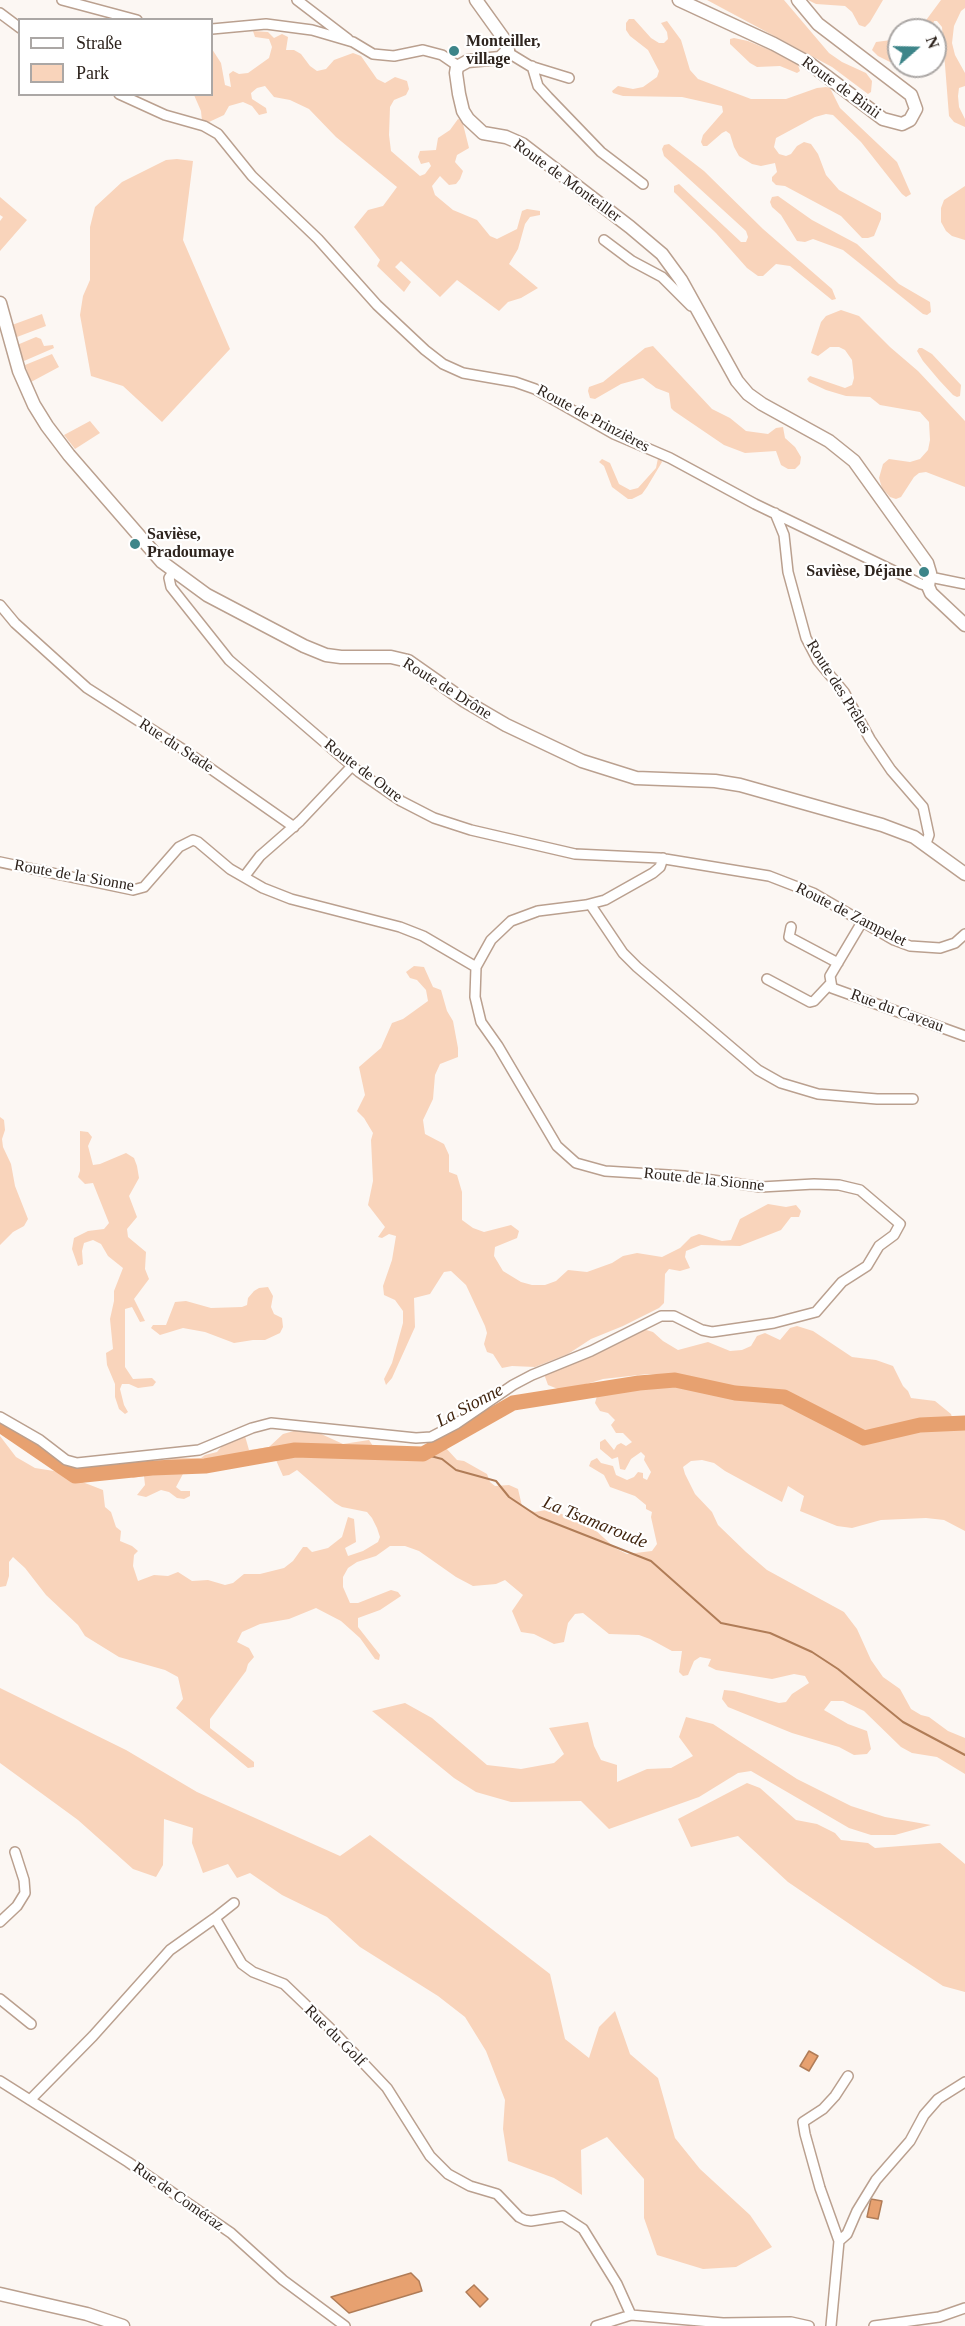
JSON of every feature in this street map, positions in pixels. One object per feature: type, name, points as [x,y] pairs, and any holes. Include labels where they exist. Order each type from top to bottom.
[{"type":"street","points":[[62,0],[130,18]]},
{"type":"street","points":[[297,0],[353,42],[373,54],[394,56],[423,50],[442,55],[458,66],[468,61],[500,58],[507,52]]},
{"type":"street","points":[[476,0],[504,39],[507,52],[532,66],[569,78]]},
{"type":"street","name":"Route de Binii","points":[[679,0],[774,44],[809,63],[883,119],[902,124],[910,120],[916,109],[911,95],[818,24],[798,0]]},
{"type":"street","points":[[0,13],[18,26]]},
{"type":"street","points":[[213,28],[266,24],[312,30],[353,42]]},
{"type":"street","name":"Route de Monteiller","points":[[458,66],[456,80],[463,111],[476,128],[487,134],[506,137],[522,144],[630,227],[670,264],[732,373],[748,394],[829,441],[858,465],[925,560],[935,598],[965,625]]},
{"type":"street","points":[[532,66],[538,86],[548,97],[602,152],[643,184]]},
{"type":"street","name":"Route de Prinzières","points":[[123,96],[144,107],[175,119],[204,126],[218,134],[254,177],[312,233],[376,305],[443,364],[463,373],[515,382],[535,389],[606,430],[670,458],[775,513],[916,582],[965,584]]},
{"type":"street","name":"Route de Monteiller","points":[[604,240],[632,261],[662,276],[689,305],[695,307]]},
{"type":"street","name":"Route de Drône","points":[[0,303],[19,371],[39,414],[74,461],[150,549],[172,572],[207,595],[314,651],[336,657],[391,657],[408,661],[465,701],[506,725],[582,760],[636,778],[715,781],[751,788],[898,830],[965,874]]},
{"type":"street","name":"Route des Prêles","points":[[775,513],[784,535],[788,572],[806,638],[818,662],[844,692],[870,739],[891,770],[923,807],[929,832],[925,846]]},
{"type":"street","name":"Route de Oure","points":[[172,572],[169,578],[171,587],[229,660],[352,766],[388,793],[418,811],[471,830],[575,854],[663,858]]},
{"type":"street","name":"Rue du Stade","points":[[0,605],[15,623],[87,687],[184,750],[294,827]]},
{"type":"street","points":[[244,877],[271,845],[294,827],[352,766]]},
{"type":"street","name":"Route de la Sionne","points":[[0,862],[133,890],[144,887],[179,847],[193,840],[230,869],[263,888],[291,899],[416,933],[476,967],[475,997],[482,1022],[552,1139],[566,1156],[576,1163],[605,1171],[684,1176],[761,1187],[838,1185],[866,1194],[900,1224],[900,1228],[879,1246],[867,1266],[842,1282],[816,1312],[774,1323],[712,1332],[702,1330],[674,1316],[661,1316],[591,1351],[532,1375],[513,1385],[456,1424],[430,1437],[416,1438],[272,1423],[252,1428],[199,1450],[77,1463],[66,1460],[40,1440],[0,1416]]},
{"type":"street","points":[[476,967],[482,953],[494,936],[520,916],[538,911],[590,904],[633,886],[660,867],[663,858]]},
{"type":"street","name":"Route de Zampelet","points":[[663,858],[775,878],[817,895],[897,942],[920,948],[944,947],[955,943],[965,934]]},
{"type":"street","points":[[590,904],[623,953],[637,968],[758,1070],[781,1083],[818,1094],[877,1099],[913,1099]]},
{"type":"street","name":"Rue du Caveau","points":[[862,922],[830,976],[832,988],[965,1036]]},
{"type":"street","points":[[790,927],[789,936],[838,963]]},
{"type":"street","name":"Rue du Caveau","points":[[767,979],[810,1002],[814,1001],[830,984]]},
{"type":"street","points":[[0,1922],[17,1906],[25,1893],[24,1880],[15,1852]]},
{"type":"street","points":[[30,2100],[100,2029],[170,1950],[234,1903]]},
{"type":"street","name":"Rue du Golf","points":[[214,1918],[242,1964],[253,1972],[284,1984],[383,2084],[396,2100],[430,2157],[443,2169],[470,2186],[497,2194],[519,2217],[525,2220],[563,2216],[584,2229],[617,2284],[631,2315]]},
{"type":"street","points":[[0,1999],[31,2024]]},
{"type":"street","points":[[831,2326],[838,2241],[820,2188],[803,2122],[823,2109],[835,2097],[848,2076]]},
{"type":"street","name":"Rue de Coméraz","points":[[0,2081],[128,2162],[231,2233],[283,2280],[345,2326]]},
{"type":"street","points":[[838,2241],[847,2234],[857,2211],[876,2180],[910,2141],[924,2115],[938,2099],[965,2082]]},
{"type":"street","points":[[0,2294],[87,2314],[123,2326]]},
{"type":"street","points":[[874,2326],[918,2323],[965,2308]]},
{"type":"street","points":[[596,2326],[631,2315],[688,2321],[780,2322],[809,2326]]},
{"type":"street","points":[[674,2326],[688,2321]]},
{"type":"green space","points":[[707,0],[784,0],[829,53],[866,73],[872,81],[871,92],[868,94],[832,67]]},
{"type":"green space","points":[[808,0],[883,0],[865,27],[859,25],[852,12],[845,6],[816,4]]},
{"type":"green space","points":[[941,0],[965,0],[965,8],[961,11],[954,26],[952,43],[955,55],[965,73],[965,86],[959,88],[958,96],[965,127],[954,122],[949,116],[946,78],[947,18],[928,18]]},
{"type":"green space","points":[[629,19],[634,19],[651,38],[659,43],[664,43],[668,39],[667,32],[661,23],[667,21],[681,40],[690,70],[698,79],[751,99],[786,99],[817,88],[830,88],[840,108],[897,162],[911,194],[906,197],[902,194],[861,142],[833,115],[815,117],[776,138],[774,147],[779,154],[786,156],[804,142],[811,144],[818,154],[826,175],[839,190],[881,213],[874,236],[862,238],[841,216],[785,186],[776,185],[772,181],[772,177],[777,172],[775,163],[761,166],[752,164],[739,156],[730,134],[726,131],[707,146],[703,146],[701,142],[703,135],[723,112],[722,106],[682,97],[623,96],[613,93],[612,91],[618,86],[633,89],[643,87],[657,77],[659,71],[648,50],[626,30],[626,23]]},
{"type":"green space","points":[[253,31],[268,32],[274,38],[282,34],[288,37],[286,50],[294,50],[301,54],[317,71],[326,69],[334,60],[353,53],[361,56],[377,79],[385,83],[395,77],[407,81],[409,89],[406,95],[394,100],[390,107],[391,151],[420,176],[425,174],[431,166],[429,162],[421,164],[418,157],[420,151],[436,150],[438,138],[450,130],[458,119],[462,120],[469,148],[457,155],[455,162],[463,171],[456,184],[449,185],[440,176],[432,186],[435,195],[453,210],[477,220],[490,236],[497,239],[517,229],[522,211],[527,209],[540,211],[540,215],[530,217],[525,224],[518,249],[509,264],[538,288],[521,298],[508,302],[499,311],[457,280],[440,297],[401,261],[395,267],[411,282],[404,292],[377,266],[380,260],[354,227],[368,210],[383,206],[397,187],[336,137],[309,109],[290,100],[274,97],[265,86],[251,93],[252,99],[266,108],[267,113],[259,115],[252,106],[243,102],[229,106],[224,115],[209,122],[202,121],[201,111],[194,96],[213,96],[213,51],[221,63],[225,85],[231,87],[229,74],[233,71],[239,74],[248,73],[269,58],[272,47],[269,39],[255,37]]},
{"type":"green space","points":[[734,38],[772,51],[798,65],[800,71],[797,73],[780,66],[757,67],[730,44],[730,39]]},
{"type":"green space","points":[[887,41],[887,60],[872,50],[876,42]]},
{"type":"green space","points":[[669,144],[704,171],[763,229],[832,289],[836,299],[832,300],[790,266],[776,264],[763,276],[758,276],[747,268],[716,233],[674,192],[674,186],[679,184],[741,242],[746,242],[748,237],[746,231],[664,156],[662,149],[664,145]]},
{"type":"green space","points":[[166,160],[193,161],[183,240],[230,349],[162,422],[123,386],[91,376],[80,315],[83,296],[90,280],[90,227],[95,207],[122,182]]},
{"type":"green space","points":[[965,186],[965,240],[952,236],[946,231],[941,222],[941,208],[944,200]]},
{"type":"green space","points":[[778,196],[812,220],[857,244],[899,284],[930,302],[931,312],[927,315],[923,314],[843,250],[813,239],[805,242],[797,241],[781,215],[772,207],[770,202],[772,197]]},
{"type":"green space","points":[[0,197],[27,220],[0,251],[0,221],[3,217],[0,215]]},
{"type":"green space","points":[[841,310],[859,316],[918,371],[965,421],[965,487],[926,472],[914,477],[901,497],[896,499],[890,497],[882,488],[879,478],[883,464],[889,459],[910,462],[920,459],[928,450],[929,422],[920,412],[880,405],[870,397],[846,396],[809,382],[807,379],[810,376],[845,388],[852,385],[854,378],[852,360],[845,350],[830,347],[818,356],[811,353],[821,322],[826,316]]},
{"type":"green space","points":[[42,314],[46,326],[17,337],[12,325]]},
{"type":"green space","points":[[36,337],[41,339],[44,346],[53,345],[54,348],[24,361],[17,345]]},
{"type":"green space","points":[[653,346],[712,409],[730,418],[746,431],[768,434],[776,428],[783,427],[785,438],[795,447],[801,457],[800,464],[795,469],[788,469],[781,465],[776,451],[745,453],[724,445],[674,411],[671,408],[669,393],[656,388],[643,378],[621,384],[595,399],[590,398],[589,387],[603,382],[645,348]]},
{"type":"green space","points":[[919,348],[932,354],[961,385],[960,396],[953,395],[939,380],[923,361],[917,351]]},
{"type":"green space","points":[[52,354],[59,367],[31,382],[25,365]]},
{"type":"green space","points":[[90,421],[100,433],[75,449],[64,435]]},
{"type":"green space","points":[[658,458],[662,462],[647,487],[642,494],[632,499],[628,499],[612,487],[604,466],[599,462],[602,459],[610,463],[619,484],[630,490],[638,488],[656,468]]},
{"type":"green space","points":[[414,966],[424,967],[433,987],[441,990],[447,1011],[453,1021],[458,1048],[458,1057],[440,1064],[435,1075],[433,1099],[423,1120],[425,1134],[444,1144],[449,1155],[449,1172],[457,1175],[462,1192],[462,1220],[484,1232],[511,1225],[519,1231],[517,1238],[495,1247],[494,1256],[503,1271],[521,1282],[545,1285],[556,1281],[568,1270],[587,1272],[612,1263],[623,1256],[637,1253],[662,1257],[680,1248],[691,1237],[699,1234],[722,1241],[731,1240],[740,1219],[768,1204],[786,1207],[796,1205],[801,1211],[799,1217],[791,1217],[781,1230],[740,1246],[701,1245],[686,1251],[685,1257],[690,1268],[680,1271],[669,1269],[665,1274],[664,1303],[659,1308],[591,1339],[568,1354],[535,1367],[502,1368],[493,1354],[487,1352],[484,1344],[487,1333],[485,1326],[466,1285],[451,1271],[444,1272],[430,1294],[414,1298],[415,1327],[392,1378],[386,1385],[384,1379],[392,1363],[403,1323],[403,1311],[395,1300],[384,1295],[383,1286],[392,1260],[396,1236],[389,1234],[382,1238],[378,1237],[385,1227],[368,1205],[373,1181],[371,1140],[373,1133],[357,1111],[365,1095],[359,1067],[381,1048],[392,1023],[403,1019],[428,1001],[426,990],[406,972]]},
{"type":"green space","points":[[0,1117],[4,1120],[5,1130],[2,1139],[3,1147],[11,1164],[15,1186],[28,1219],[24,1226],[13,1232],[0,1245]]},
{"type":"green space","points":[[80,1131],[88,1132],[92,1137],[88,1146],[93,1165],[126,1153],[134,1158],[139,1178],[129,1196],[137,1217],[127,1229],[128,1237],[146,1252],[145,1269],[149,1279],[134,1299],[145,1321],[140,1322],[132,1307],[125,1309],[125,1367],[133,1379],[152,1378],[156,1382],[153,1386],[138,1388],[122,1384],[120,1389],[128,1412],[125,1414],[119,1409],[115,1397],[115,1384],[107,1365],[106,1353],[113,1349],[110,1319],[114,1291],[123,1268],[108,1256],[101,1244],[93,1240],[84,1243],[83,1264],[78,1266],[72,1249],[74,1238],[88,1231],[104,1229],[109,1223],[93,1183],[85,1184],[78,1177]]},
{"type":"green space","points":[[268,1287],[273,1296],[271,1307],[274,1314],[282,1318],[283,1327],[280,1333],[265,1340],[234,1343],[205,1332],[183,1328],[160,1335],[151,1328],[153,1325],[166,1325],[175,1302],[186,1301],[211,1308],[242,1307],[247,1305],[248,1298],[254,1291]]},
{"type":"green space","points":[[797,1326],[813,1331],[852,1357],[876,1360],[893,1366],[911,1398],[935,1401],[951,1414],[954,1424],[960,1422],[965,1425],[965,1531],[944,1520],[926,1518],[881,1520],[852,1528],[837,1526],[800,1511],[804,1496],[788,1486],[782,1502],[714,1463],[702,1460],[691,1461],[683,1467],[685,1474],[695,1494],[712,1512],[718,1525],[746,1552],[767,1570],[844,1612],[857,1629],[871,1660],[883,1677],[900,1689],[911,1709],[929,1717],[948,1731],[965,1738],[965,1774],[937,1757],[912,1753],[901,1747],[864,1711],[843,1701],[831,1701],[824,1710],[848,1724],[867,1731],[871,1749],[867,1754],[854,1755],[839,1747],[792,1733],[728,1707],[722,1699],[724,1690],[779,1703],[786,1702],[792,1694],[809,1683],[805,1676],[794,1674],[772,1679],[716,1670],[708,1666],[711,1659],[700,1657],[694,1661],[688,1675],[683,1676],[679,1672],[682,1651],[672,1651],[639,1635],[609,1634],[583,1613],[575,1614],[568,1623],[564,1642],[554,1644],[534,1634],[521,1632],[512,1611],[523,1595],[505,1580],[496,1584],[473,1586],[419,1551],[405,1546],[390,1546],[376,1556],[357,1562],[348,1568],[343,1577],[343,1587],[350,1603],[358,1603],[391,1590],[398,1592],[401,1596],[380,1610],[358,1618],[358,1627],[380,1655],[379,1660],[375,1659],[360,1638],[341,1621],[316,1608],[289,1619],[260,1624],[242,1632],[237,1642],[249,1648],[254,1657],[210,1719],[210,1728],[254,1762],[254,1767],[248,1768],[176,1708],[183,1699],[178,1677],[165,1670],[119,1657],[85,1636],[78,1625],[46,1595],[25,1568],[13,1557],[9,1562],[6,1586],[0,1587],[0,1436],[16,1457],[35,1468],[54,1471],[103,1490],[105,1507],[111,1512],[116,1527],[121,1531],[120,1541],[138,1551],[134,1555],[133,1566],[138,1581],[154,1575],[168,1576],[178,1572],[192,1581],[208,1580],[225,1585],[233,1583],[244,1574],[260,1574],[284,1568],[293,1561],[303,1547],[307,1547],[312,1552],[328,1548],[342,1537],[348,1517],[354,1519],[356,1542],[345,1548],[348,1556],[363,1551],[378,1542],[380,1537],[377,1528],[367,1512],[342,1507],[335,1503],[297,1470],[283,1476],[275,1458],[270,1457],[193,1473],[184,1472],[176,1487],[181,1491],[190,1491],[190,1496],[184,1499],[161,1490],[146,1497],[137,1495],[145,1485],[144,1476],[133,1478],[127,1475],[130,1470],[158,1468],[164,1460],[172,1458],[201,1458],[217,1452],[226,1441],[241,1436],[245,1436],[249,1450],[269,1447],[283,1434],[301,1429],[319,1433],[343,1444],[369,1440],[375,1449],[399,1459],[411,1460],[445,1447],[457,1460],[464,1461],[487,1474],[490,1482],[495,1486],[509,1485],[518,1489],[522,1506],[527,1509],[535,1512],[555,1511],[593,1528],[615,1548],[627,1554],[652,1551],[657,1544],[652,1512],[646,1509],[646,1505],[635,1496],[610,1487],[604,1475],[589,1466],[591,1461],[597,1458],[601,1463],[613,1466],[616,1475],[627,1480],[638,1472],[643,1473],[643,1478],[647,1480],[651,1472],[641,1452],[631,1459],[625,1470],[620,1469],[618,1457],[612,1459],[600,1449],[600,1442],[605,1439],[614,1450],[621,1443],[626,1446],[632,1442],[623,1433],[616,1433],[611,1425],[615,1420],[608,1413],[600,1411],[595,1403],[597,1396],[606,1392],[651,1384],[667,1385],[672,1382],[671,1375],[648,1374],[603,1379],[570,1389],[558,1389],[548,1385],[544,1374],[584,1359],[643,1329],[653,1332],[678,1350],[708,1342],[730,1351],[742,1350],[751,1346],[757,1336],[765,1333],[780,1340],[790,1328]]},
{"type":"green space","points":[[0,1688],[126,1750],[197,1792],[340,1856],[370,1835],[550,1974],[565,2039],[589,2058],[599,2027],[615,2011],[630,2054],[658,2078],[675,2138],[700,2169],[750,2215],[772,2247],[736,2267],[703,2269],[657,2255],[644,2218],[644,2179],[607,2137],[581,2150],[582,2195],[554,2178],[508,2161],[503,2129],[505,2100],[486,2051],[465,2017],[438,1996],[360,1947],[327,1917],[282,1895],[250,1873],[237,1878],[228,1864],[203,1873],[192,1843],[193,1828],[164,1819],[163,1865],[156,1877],[133,1869],[78,1820],[0,1763]]},
{"type":"green space","points":[[405,1703],[432,1718],[487,1765],[521,1769],[554,1763],[564,1754],[549,1728],[588,1722],[594,1746],[601,1760],[617,1765],[617,1782],[647,1769],[671,1768],[693,1756],[679,1737],[686,1717],[713,1724],[797,1779],[851,1806],[885,1817],[931,1825],[895,1835],[871,1835],[849,1828],[751,1771],[738,1773],[699,1797],[609,1829],[581,1801],[511,1802],[476,1792],[454,1778],[372,1711]]},
{"type":"green space","points":[[747,1783],[760,1788],[796,1820],[817,1824],[835,1833],[841,1840],[868,1843],[875,1848],[940,1843],[965,1864],[965,1992],[943,1986],[788,1882],[738,1836],[691,1847],[678,1819]]},
{"type":"shaded area","points":[[809,2051],[818,2056],[809,2071],[800,2066]]},
{"type":"shaded area","points":[[871,2199],[882,2201],[878,2219],[867,2217]]},
{"type":"shaded area","points":[[411,2273],[419,2281],[422,2291],[349,2313],[331,2297]]},
{"type":"shaded area","points":[[474,2285],[488,2299],[480,2307],[466,2292]]},
{"type":"waterway","name":"La Sionne","points":[[0,1425],[75,1476],[152,1468],[205,1466],[295,1450],[423,1454],[513,1403],[639,1383],[675,1380],[735,1393],[784,1397],[864,1438],[920,1425],[965,1423]]},
{"type":"waterway","name":"La Tsamaroude","points":[[423,1454],[442,1459],[456,1470],[496,1481],[509,1497],[539,1517],[651,1561],[721,1623],[770,1633],[812,1652],[838,1669],[903,1722],[965,1755]]},
{"type":"place","name":"Monteiller, village","points":[[454,51]]},
{"type":"place","name":"Savièse, Pradoumaye","points":[[135,544]]},
{"type":"place","name":"Savièse, Déjane","points":[[924,572]]}]
